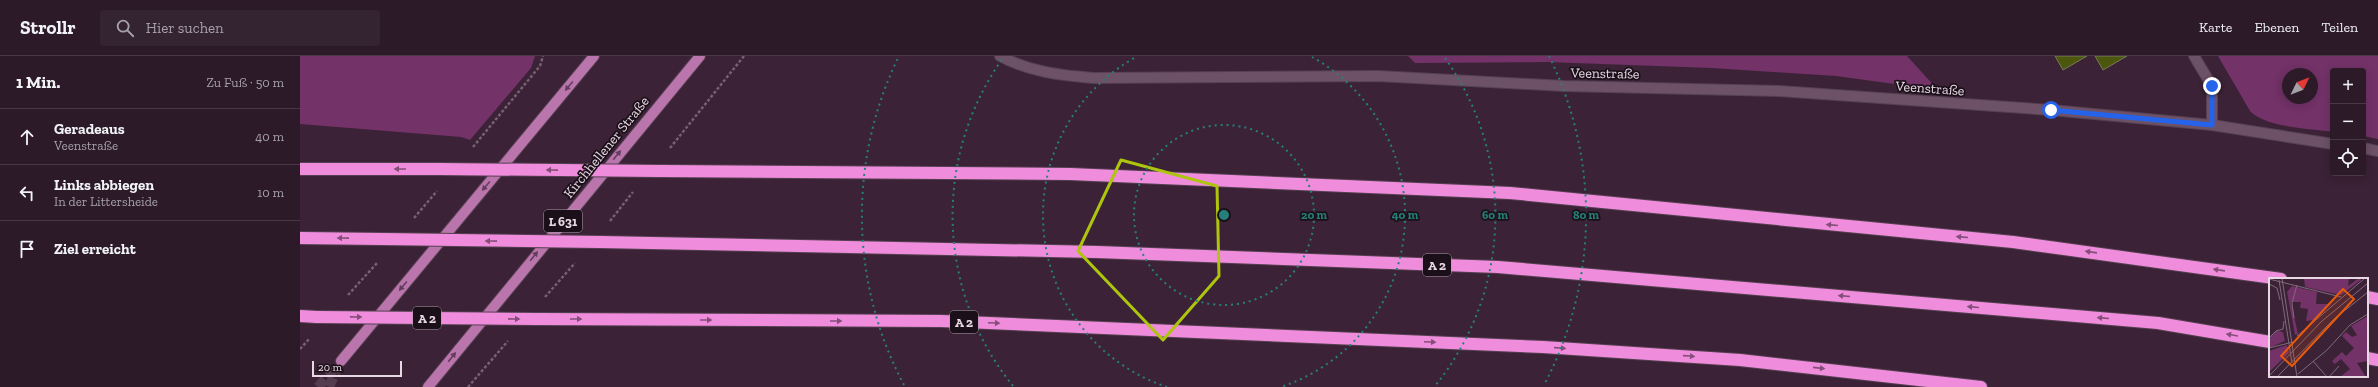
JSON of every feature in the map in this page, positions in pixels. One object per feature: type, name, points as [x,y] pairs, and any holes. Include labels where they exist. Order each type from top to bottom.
[{"type":"highway","points":[[300,169],[1070,174],[1510,193],[2013,242],[2273,278]]},
{"type":"highway","name":"A 2","points":[[300,238],[600,242],[1097,252],[1498,267],[2158,323],[2269,342]]},
{"type":"highway","points":[[2258,276],[2270,278]]},
{"type":"highway","points":[[2368,292],[2378,293]]},
{"type":"highway","points":[[2368,297],[2378,299]]},
{"type":"highway","name":"A 2","points":[[300,316],[941,321],[1543,347],[1740,360],[1981,387]]},
{"type":"highway","points":[[2368,358],[2378,360]]},
{"type":"main road","points":[[342,361],[594,56]]},
{"type":"main road","name":"Kirchhellener Straße","points":[[428,387],[700,56]]},
{"type":"street","name":"Veenstraße","points":[[1000,56],[1018,65],[1053,75],[1093,78],[1378,76],[1564,86],[1779,91],[2051,110],[2212,125],[2330,144]]},
{"type":"street","points":[[2194,56],[2212,86],[2212,125]]},
{"type":"street","points":[[2366,149],[2378,151]]},
{"type":"path","points":[[468,153],[540,66],[543,56]]},
{"type":"path","points":[[412,220],[438,190]]},
{"type":"path","points":[[347,297],[382,256]]},
{"type":"path","points":[[300,349],[316,332]]},
{"type":"highlighted area","points":[[1121,160],[1217,186],[1219,276],[1163,340],[1078,251]]},
{"type":"shaded area","points":[[300,56],[535,56],[531,68],[470,140],[461,137],[300,124]]},
{"type":"shaded area","points":[[1408,56],[1907,56],[1938,90],[1836,76],[1712,68],[1547,62],[1415,63]]},
{"type":"shaded area","points":[[2218,56],[2378,56],[2378,139],[2366,137],[2366,68],[2330,68],[2330,132],[2277,124],[2257,117],[2250,111]]},
{"type":"building","points":[[2055,56],[2087,56],[2063,70]]},
{"type":"building","points":[[2095,56],[2127,56],[2103,70]]},
{"type":"tunnel","points":[[318,387],[341,361]]},
{"type":"tunnel","points":[[329,387],[336,371]]},
{"type":"route","points":[[2051,110],[2212,125],[2212,86]]}]
